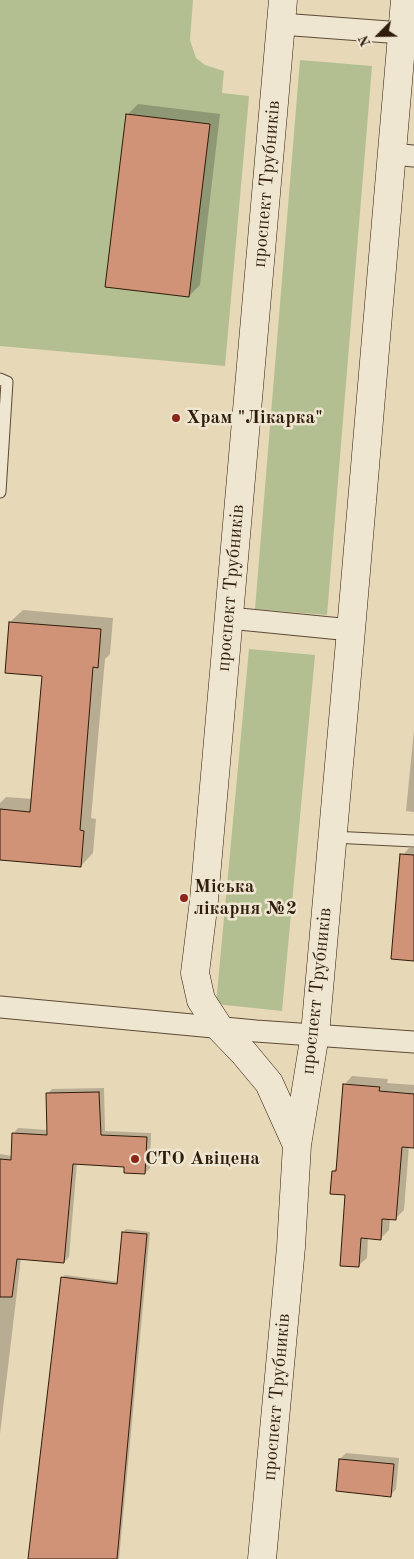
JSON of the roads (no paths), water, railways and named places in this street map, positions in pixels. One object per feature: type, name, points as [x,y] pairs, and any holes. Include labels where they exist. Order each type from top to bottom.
[{"type":"main road","name":"проспект Трубників","points":[[262,1559],[291,1247],[297,1145],[315,1034],[351,630],[403,155],[402,33],[405,0]]},
{"type":"main road","name":"проспект Трубників","points":[[282,12],[204,900],[195,973],[201,1000],[218,1026],[269,1083],[297,1145]]},
{"type":"street","points":[[282,12],[402,33]]},
{"type":"street","points":[[229,618],[351,630]]},
{"type":"street","points":[[0,1007],[256,1031],[414,1042]]},
{"type":"lane","points":[[0,379],[7,382],[0,492]]},
{"type":"lane","points":[[332,837],[414,842]]},
{"type":"place","name":"Храм \"Лікарка\"","points":[[176,418]]},
{"type":"place","name":"Міська лікарня №2","points":[[184,898]]},
{"type":"place","name":"СТО Авіцена","points":[[135,1159]]}]
